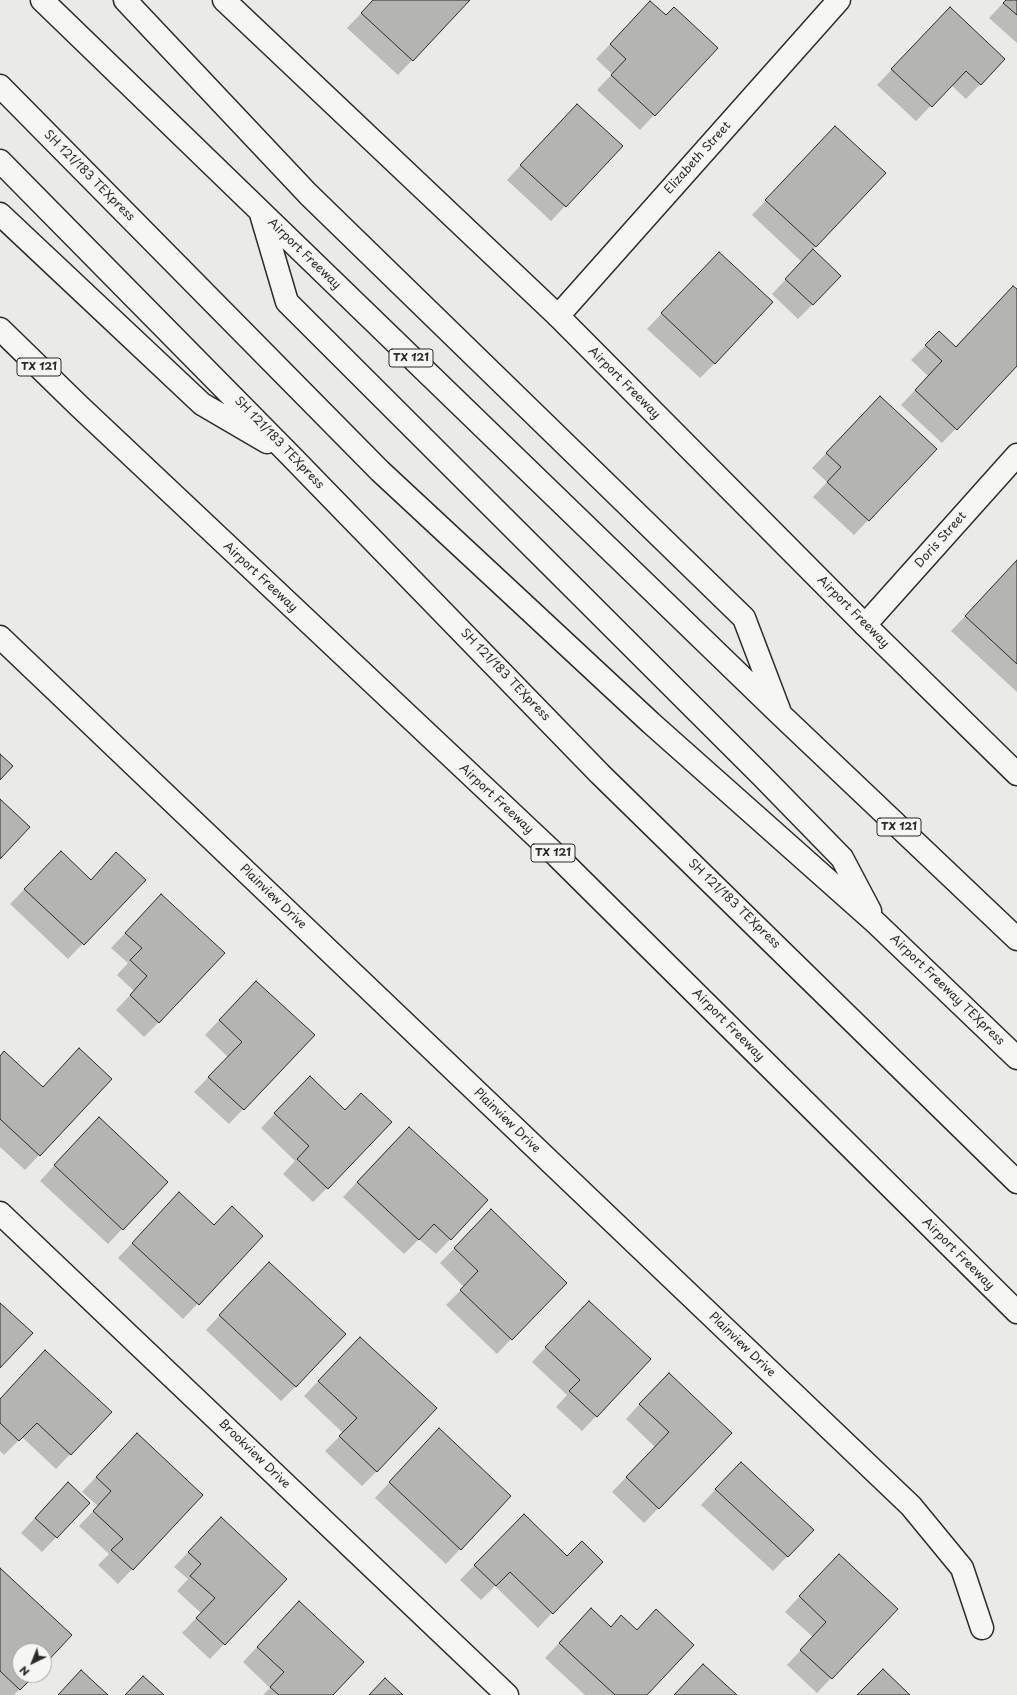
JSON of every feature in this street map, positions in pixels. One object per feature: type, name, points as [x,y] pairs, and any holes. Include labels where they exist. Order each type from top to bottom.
[{"type":"main road","name":"Airport Freeway","points":[[42,0],[260,213],[781,715],[1017,939]]},
{"type":"main road","points":[[126,0],[308,194],[744,618],[781,715]]},
{"type":"main road","name":"Elizabeth Street","points":[[558,316],[839,0]]},
{"type":"main road","name":"Airport Freeway","points":[[235,4],[558,316],[865,625],[1017,774]]},
{"type":"main road","name":"SH 121/183 TEXpress","points":[[0,86],[380,470],[651,722],[876,923]]},
{"type":"main road","name":"SH 121/183 TEXpress","points":[[0,161],[290,454],[600,774],[1017,1182]]},
{"type":"main road","points":[[260,213],[287,302],[756,770],[842,858],[876,923]]},
{"type":"main road","points":[[0,214],[202,404],[290,454]]},
{"type":"main road","name":"Airport Freeway","points":[[0,329],[89,416],[557,856],[1017,1312]]},
{"type":"main road","name":"Doris Street","points":[[865,625],[1017,455]]},
{"type":"main road","name":"Plainview Drive","points":[[0,637],[911,1506],[962,1568],[982,1628]]},
{"type":"main road","name":"Airport Freeway TEXpress","points":[[876,923],[1017,1058]]},
{"type":"main road","name":"Brookview Drive","points":[[0,1213],[507,1695]]},
{"type":"building","points":[[373,0],[470,0],[413,61],[361,13]]},
{"type":"building","points":[[1006,0],[1017,0],[1017,15],[1003,3]]},
{"type":"building","points":[[650,1],[666,15],[674,7],[718,48],[655,116],[611,75],[626,59],[610,44]]},
{"type":"building","points":[[950,7],[1005,59],[981,85],[966,71],[932,107],[891,69]]},
{"type":"building","points":[[577,104],[623,146],[566,207],[520,165]]},
{"type":"building","points":[[835,126],[886,173],[816,247],[765,200]]},
{"type":"building","points":[[813,249],[841,276],[813,305],[785,279]]},
{"type":"building","points":[[719,252],[773,302],[715,364],[661,313]]},
{"type":"building","points":[[1013,286],[1017,289],[1017,366],[957,430],[915,390],[942,361],[925,345],[939,331],[956,347]]},
{"type":"building","points":[[880,396],[937,449],[869,521],[827,482],[841,467],[826,453]]},
{"type":"building","points":[[1017,560],[1017,664],[965,616]]},
{"type":"building","points":[[0,754],[13,766],[0,780]]},
{"type":"building","points":[[0,799],[30,827],[0,859]]},
{"type":"building","points":[[61,851],[91,880],[116,852],[146,880],[84,945],[24,889]]},
{"type":"building","points":[[161,894],[225,953],[159,1023],[130,995],[147,976],[130,960],[142,948],[125,933]]},
{"type":"building","points":[[256,981],[315,1035],[244,1110],[208,1077],[242,1042],[219,1020]]},
{"type":"building","points":[[79,1048],[112,1079],[40,1156],[0,1119],[0,1056],[4,1051],[43,1087]]},
{"type":"building","points":[[310,1076],[345,1110],[361,1093],[392,1122],[328,1189],[297,1159],[309,1146],[274,1113]]},
{"type":"building","points":[[99,1117],[168,1182],[123,1230],[54,1165]]},
{"type":"building","points":[[409,1127],[488,1200],[451,1240],[434,1224],[419,1240],[357,1182]]},
{"type":"building","points":[[179,1192],[214,1225],[232,1206],[263,1236],[199,1305],[132,1243]]},
{"type":"building","points":[[491,1209],[567,1283],[512,1340],[460,1290],[478,1271],[454,1248]]},
{"type":"building","points":[[269,1262],[346,1334],[296,1387],[219,1315]]},
{"type":"building","points":[[589,1301],[651,1359],[597,1417],[569,1391],[580,1380],[545,1347]]},
{"type":"building","points":[[0,1303],[33,1333],[0,1368]]},
{"type":"building","points":[[360,1337],[437,1408],[377,1472],[339,1436],[357,1418],[318,1381]]},
{"type":"building","points":[[45,1350],[112,1412],[71,1455],[37,1423],[19,1441],[0,1423],[0,1399]]},
{"type":"building","points":[[669,1373],[732,1433],[659,1509],[626,1477],[669,1432],[639,1404]]},
{"type":"building","points":[[439,1428],[511,1496],[461,1550],[389,1482]]},
{"type":"building","points":[[137,1433],[203,1495],[133,1570],[111,1550],[123,1539],[93,1511],[111,1491],[96,1477]]},
{"type":"building","points":[[741,1462],[814,1530],[788,1557],[715,1489]]},
{"type":"building","points":[[68,1482],[90,1503],[57,1538],[35,1518]]},
{"type":"building","points":[[524,1514],[567,1556],[582,1541],[603,1562],[553,1614],[510,1572],[496,1586],[474,1565]]},
{"type":"building","points":[[221,1517],[287,1579],[225,1645],[196,1618],[215,1598],[190,1576],[201,1564],[188,1552]]},
{"type":"building","points":[[839,1554],[898,1609],[832,1679],[800,1650],[826,1622],[799,1596]]},
{"type":"building","points":[[0,1568],[72,1635],[52,1656],[52,1643],[12,1643],[12,1682],[0,1671]]},
{"type":"building","points":[[299,1601],[364,1662],[333,1695],[279,1695],[270,1687],[284,1672],[257,1647]]},
{"type":"building","points":[[591,1608],[611,1627],[621,1615],[637,1630],[656,1609],[694,1645],[647,1695],[615,1695],[559,1643]]},
{"type":"building","points":[[703,1664],[737,1695],[674,1695]]},
{"type":"building","points":[[883,1669],[910,1695],[857,1695]]},
{"type":"building","points":[[81,1670],[108,1695],[58,1695]]},
{"type":"building","points":[[143,1676],[164,1695],[125,1695]]},
{"type":"building","points":[[385,1678],[403,1695],[369,1695]]},
{"type":"building","points":[[13,1683],[27,1683],[20,1690]]}]
